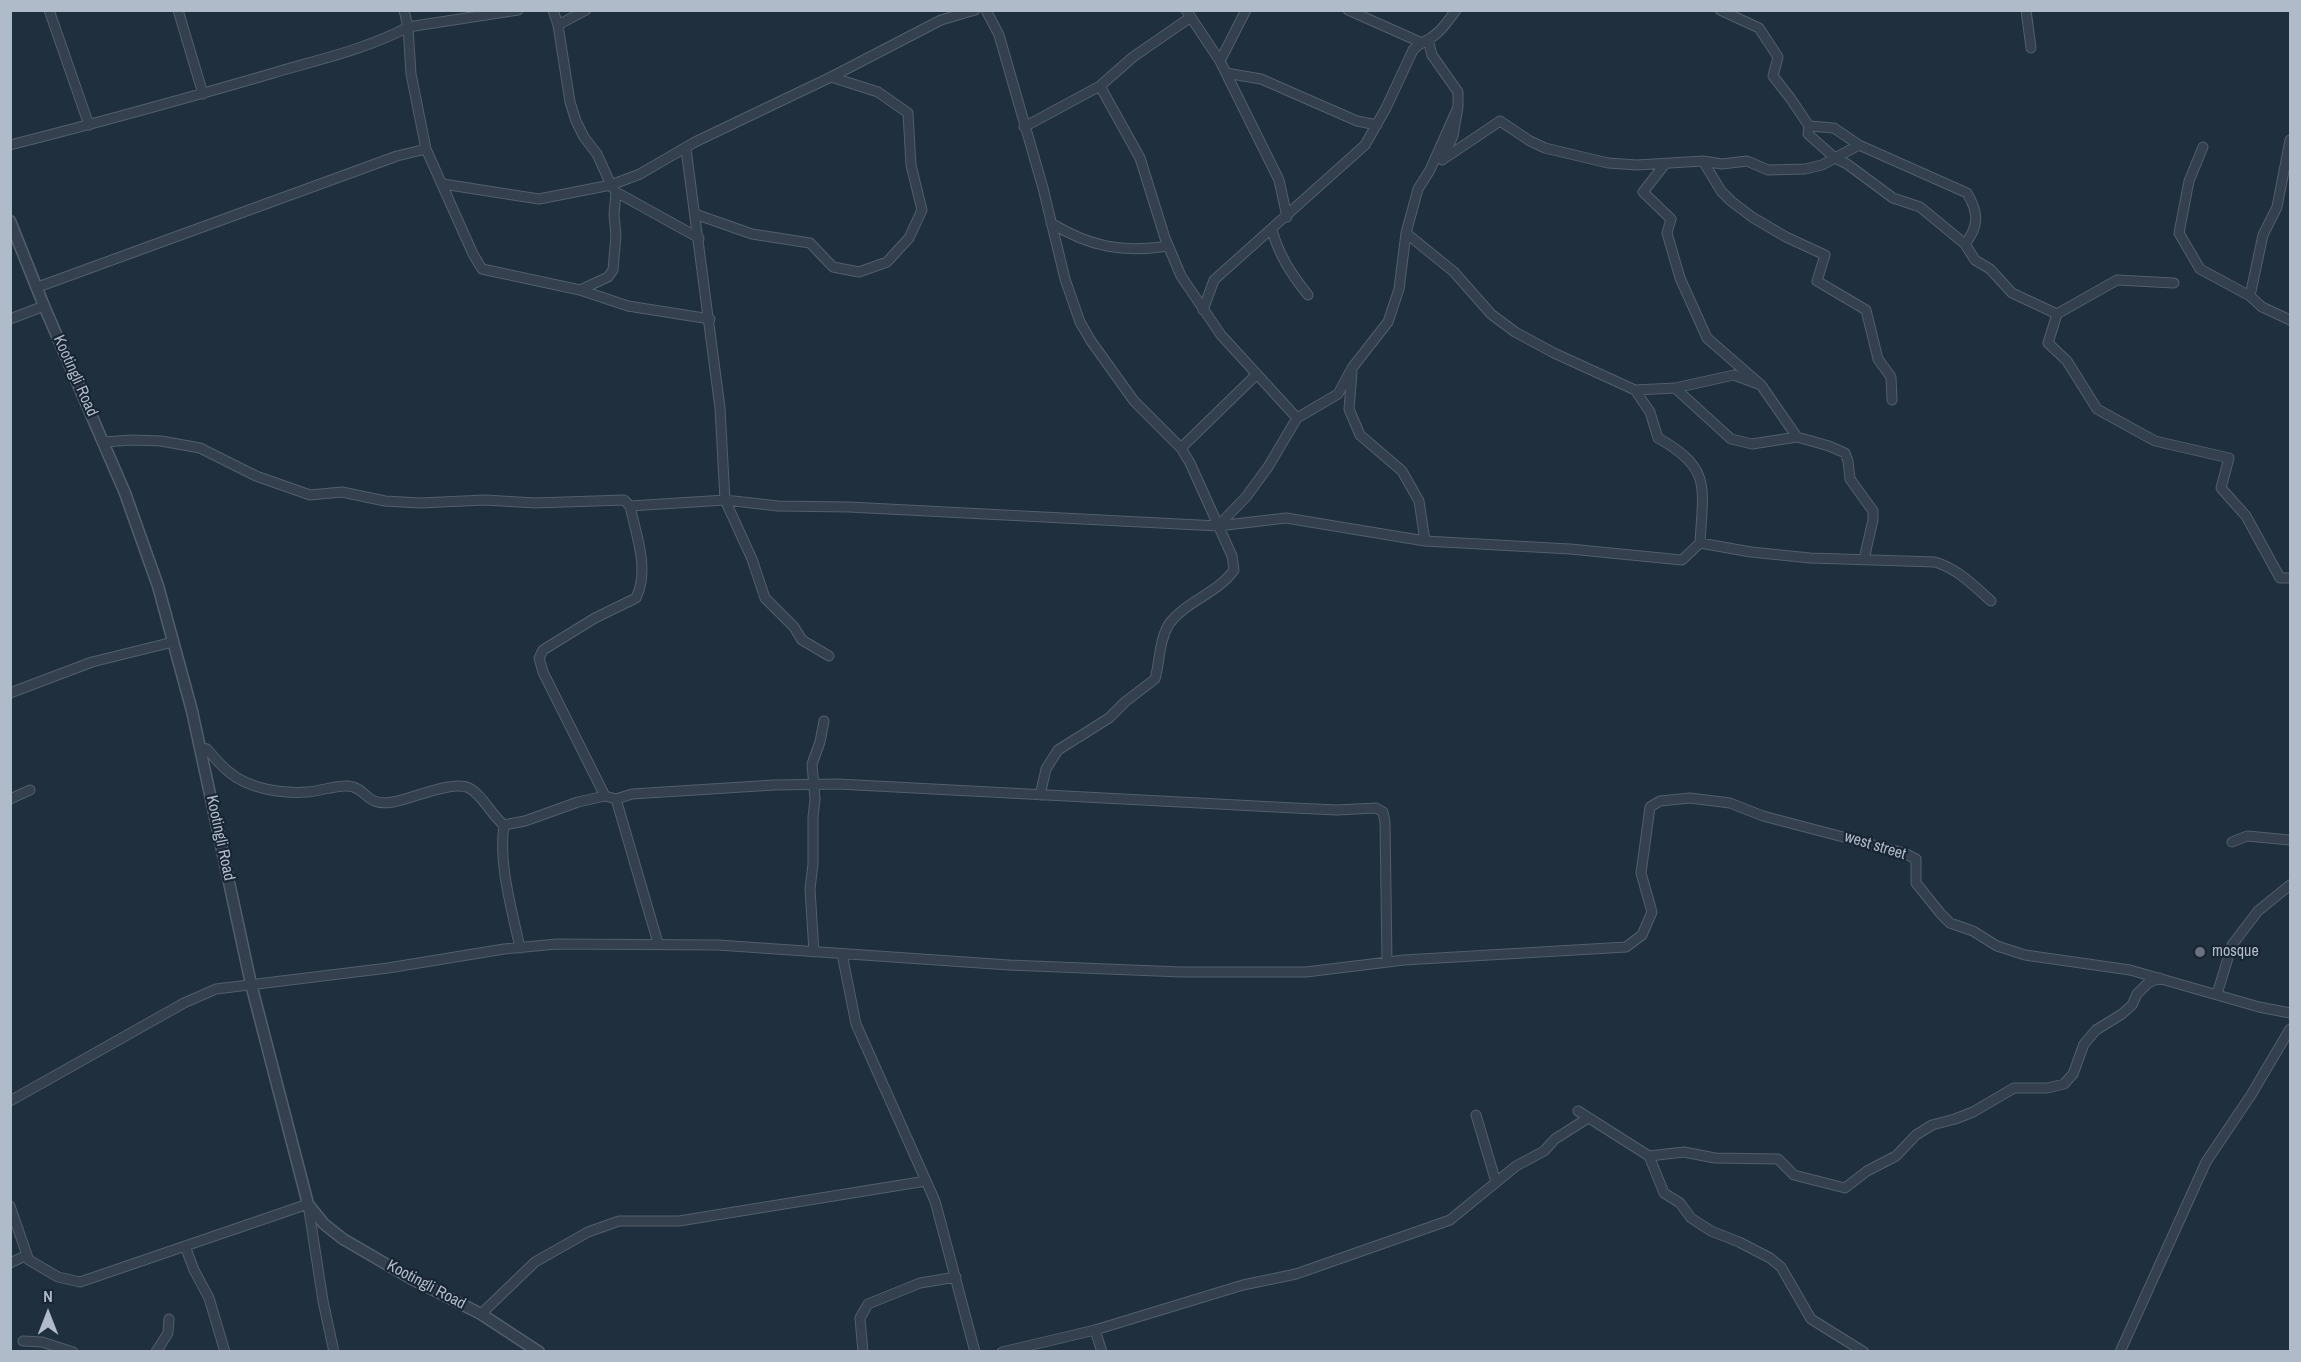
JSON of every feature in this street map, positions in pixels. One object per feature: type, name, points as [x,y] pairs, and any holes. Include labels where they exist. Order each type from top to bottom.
[{"type":"street","points":[[49,10],[89,125]]},
{"type":"street","points":[[178,10],[203,94]]},
{"type":"street","points":[[404,10],[408,27],[411,74],[426,149],[473,254],[482,269],[580,290],[628,306],[710,319]]},
{"type":"street","points":[[10,145],[203,94],[357,48],[391,36],[408,27],[518,10]]},
{"type":"street","points":[[553,10],[558,25],[570,102],[576,121],[584,137],[597,153],[613,188],[616,235],[613,270],[608,277],[580,290]]},
{"type":"street","points":[[558,25],[586,10]]},
{"type":"street","points":[[443,184],[539,199],[613,188],[695,142],[831,77],[941,20],[975,10]]},
{"type":"street","points":[[986,10],[999,35],[1073,304],[1091,341],[1134,401],[1181,448],[1232,556],[1234,570],[1228,579],[1192,604],[1170,623],[1162,639],[1155,679],[1125,702],[1109,718],[1058,750],[1046,770],[1040,795]]},
{"type":"street","points":[[1220,61],[1246,10]]},
{"type":"street","points":[[1348,10],[1424,41],[1458,92],[1453,136],[1442,160],[1500,121],[1530,141],[1545,147],[1608,164],[1703,161],[1722,164],[1747,161],[1774,171],[1805,169],[1822,165],[1859,145]]},
{"type":"street","points":[[1203,310],[1214,280],[1365,145],[1413,50],[1447,24],[1456,10]]},
{"type":"street","points":[[1720,10],[1759,28],[1778,57],[1773,76],[1809,126],[1808,134],[1835,158],[1847,164],[1893,198],[1920,207],[1965,244],[1976,260],[1990,269],[2012,292],[2057,314]]},
{"type":"street","points":[[2026,10],[2031,48]]},
{"type":"street","points":[[1024,128],[1100,86],[1189,14],[1220,61],[1279,180],[1287,217]]},
{"type":"street","points":[[1226,73],[1260,79],[1357,121],[1377,125]]},
{"type":"street","points":[[696,214],[752,234],[810,243],[833,267],[859,272],[887,262],[909,238],[922,210],[911,165],[908,113],[878,92],[831,77]]},
{"type":"street","points":[[1100,86],[1140,158],[1168,246],[1181,276],[1221,335],[1297,418]]},
{"type":"street","points":[[1218,526],[1257,482],[1297,418],[1338,394],[1352,368],[1388,322],[1399,289],[1406,233],[1418,189],[1430,170],[1458,107]]},
{"type":"street","points":[[1809,126],[1834,128],[1859,145],[1968,193],[1975,205],[1976,231],[1965,244]]},
{"type":"street","points":[[2250,296],[2263,235],[2277,207],[2290,140]]},
{"type":"street","points":[[2203,147],[2189,182],[2179,233],[2200,269],[2223,284],[2250,296],[2262,307],[2290,320]]},
{"type":"street","points":[[38,287],[397,156],[426,149]]},
{"type":"street","points":[[686,149],[720,408],[725,500],[752,559],[765,598],[794,627],[802,640],[829,656]]},
{"type":"street","points":[[1703,161],[1721,191],[1731,201],[1752,217],[1786,237],[1825,255],[1817,281],[1866,310],[1878,359],[1892,377],[1892,400]]},
{"type":"street","points":[[1665,164],[1643,192],[1671,219],[1667,233],[1680,278],[1707,338],[1761,385],[1797,437]]},
{"type":"street","points":[[613,188],[699,238]]},
{"type":"street","name":"Kootingli Road","points":[[10,221],[44,306],[104,442],[158,586],[201,748],[251,984],[308,1204],[324,1224],[343,1239],[410,1278],[481,1314],[539,1352]]},
{"type":"street","points":[[1052,223],[1072,236],[1108,248],[1144,250],[1168,246]]},
{"type":"street","points":[[1272,230],[1278,252],[1308,295]]},
{"type":"street","points":[[1406,233],[1454,272],[1491,314],[1515,332],[1554,353],[1635,390],[1675,388],[1734,375],[1761,385]]},
{"type":"street","points":[[2174,283],[2117,280],[2057,314],[2048,343],[2067,361],[2097,409],[2155,441],[2229,458],[2221,488],[2246,516],[2280,578],[2290,578]]},
{"type":"street","points":[[10,319],[44,306]]},
{"type":"street","points":[[1352,368],[1349,409],[1356,426],[1360,435],[1402,471],[1419,501],[1425,541]]},
{"type":"street","points":[[1181,448],[1257,374]]},
{"type":"street","points":[[1675,388],[1731,439],[1752,444],[1797,437],[1841,450],[1847,457],[1850,479],[1873,511],[1864,559]]},
{"type":"street","points":[[630,506],[725,500],[778,506],[849,507],[1218,526],[1286,518],[1425,541],[1570,549],[1682,560],[1700,543],[1703,495],[1698,469],[1681,451],[1658,438],[1650,412],[1635,390]]},
{"type":"street","points":[[104,442],[132,440],[177,443],[200,448],[256,476],[310,495],[342,492],[385,501],[420,503],[485,500],[535,503],[624,500],[630,506],[643,567],[643,579],[636,598],[595,618],[543,650],[539,658],[543,672],[605,796]]},
{"type":"street","points":[[1700,543],[1786,556],[1940,564],[1964,576],[1991,601]]},
{"type":"street","points":[[10,693],[92,662],[173,642]]},
{"type":"street","points":[[814,952],[810,889],[815,799],[812,764],[824,721]]},
{"type":"street","points":[[10,1101],[184,1003],[216,989],[557,944],[718,945],[1009,965],[1181,972],[1306,972],[1387,962],[1385,822],[1383,812],[1376,808],[1305,809],[813,784],[632,794],[616,799],[605,796],[578,802],[525,821],[504,825],[469,788],[448,788],[380,804],[367,798],[357,788],[346,786],[304,792],[276,791],[249,784],[230,773],[207,749],[201,748]]},
{"type":"street","points":[[10,799],[30,790]]},
{"type":"street","name":"west street","points":[[1387,962],[1626,947],[1642,935],[1652,912],[1641,873],[1650,807],[1660,801],[1690,798],[1730,803],[1763,816],[1904,853],[1916,859],[1916,883],[1950,923],[1973,931],[1997,946],[2025,956],[2130,970],[2259,1007],[2290,1012]]},
{"type":"street","points":[[616,799],[658,943]]},
{"type":"street","points":[[504,825],[502,837],[508,891],[520,948]]},
{"type":"street","points":[[2232,842],[2247,836],[2290,840]]},
{"type":"street","points":[[2217,994],[2232,945],[2258,911],[2290,885]]},
{"type":"street","points":[[842,954],[856,1024],[935,1202],[975,1352]]},
{"type":"street","points":[[1578,1111],[1649,1155],[1684,1152],[1715,1158],[1778,1158],[1794,1175],[1845,1188],[1867,1171],[1896,1156],[1916,1135],[1932,1125],[1973,1112],[2014,1088],[2047,1088],[2064,1084],[2073,1074],[2084,1044],[2096,1030],[2122,1014],[2132,1005],[2137,994],[2148,983],[2160,978]]},
{"type":"street","points":[[2120,1352],[2206,1162],[2267,1070],[2290,1029]]},
{"type":"street","points":[[1476,1115],[1496,1182]]},
{"type":"street","points":[[1002,1352],[1095,1330],[1243,1285],[1296,1274],[1450,1220],[1516,1166],[1544,1151],[1555,1139],[1588,1118]]},
{"type":"street","points":[[1649,1155],[1664,1193],[1680,1203],[1691,1218],[1711,1231],[1770,1258],[1781,1267],[1811,1319],[1864,1352]]},
{"type":"street","points":[[481,1314],[535,1262],[588,1232],[619,1221],[690,1220],[926,1181]]},
{"type":"street","points":[[10,1206],[29,1260],[58,1277],[80,1282],[308,1204],[323,1301],[334,1352]]},
{"type":"street","points":[[185,1246],[194,1270],[209,1298],[225,1352]]},
{"type":"street","points":[[10,1263],[27,1255]]},
{"type":"street","points":[[863,1352],[860,1318],[868,1304],[920,1283],[956,1277]]},
{"type":"street","points":[[156,1352],[168,1333],[169,1319]]},
{"type":"street","points":[[1095,1330],[1102,1352]]},
{"type":"street","points":[[1844,1352],[1848,1340]]},
{"type":"street","points":[[23,1341],[42,1342],[73,1352]]},
{"type":"place","name":"mosque","points":[[2200,952]]}]
